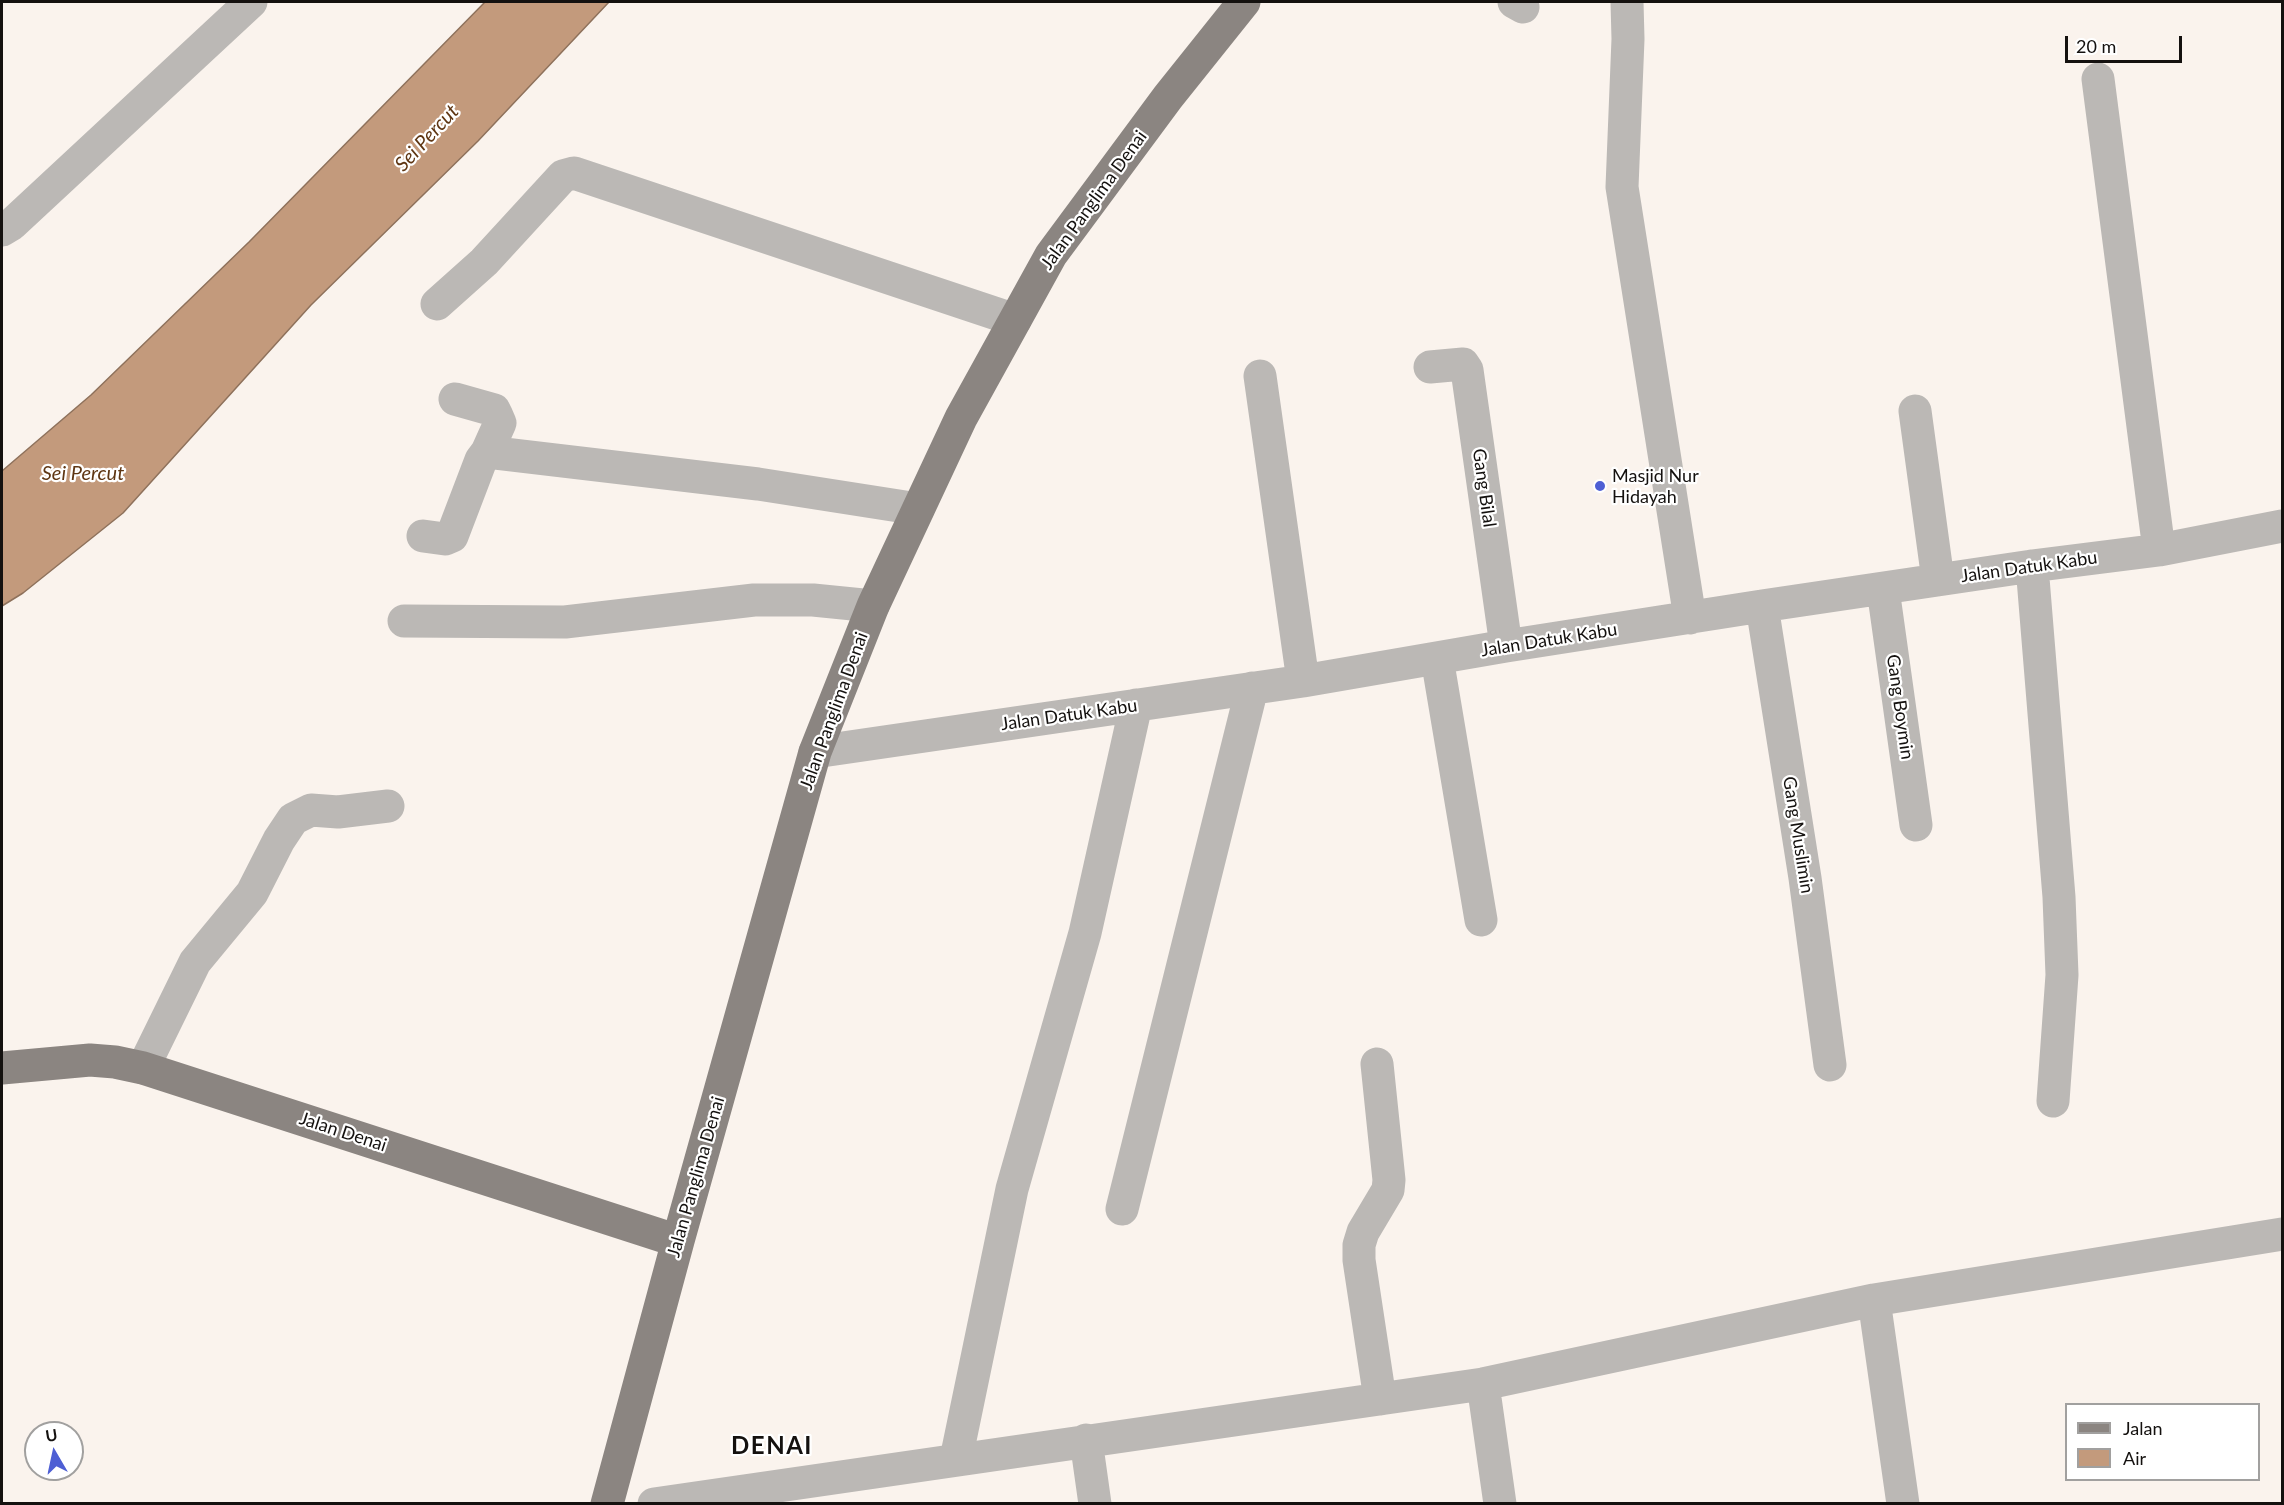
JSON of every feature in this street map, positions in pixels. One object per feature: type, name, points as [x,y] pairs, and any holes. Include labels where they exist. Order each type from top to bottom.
[{"type":"main road","name":"Jalan Panglima Denai","points":[[607,1503],[815,752],[873,606],[961,418],[1052,255],[1168,97],[1245,2]]},
{"type":"main road","name":"Jalan Denai","points":[[2,1068],[90,1060],[143,1068],[678,1241]]},
{"type":"street","points":[[2,230],[12,224],[250,2]]},
{"type":"street","points":[[1627,2],[1628,39],[1622,188],[1690,618]]},
{"type":"street","points":[[2098,79],[2159,550]]},
{"type":"street","points":[[437,304],[484,262],[563,176],[574,172],[1015,320]]},
{"type":"street","name":"Gang Bilal","points":[[1430,367],[1462,364],[1467,370],[1506,646]]},
{"type":"street","points":[[1260,376],[1303,681]]},
{"type":"street","points":[[423,536],[445,539],[452,536],[481,460],[500,423],[494,410],[455,399]]},
{"type":"street","points":[[1915,411],[1938,580]]},
{"type":"street","points":[[487,452],[758,484],[918,509]]},
{"type":"street","name":"Jalan Datuk Kabu","points":[[815,752],[1303,681],[1506,646],[1762,606],[2032,566],[2159,550],[2283,526]]},
{"type":"street","points":[[2032,566],[2062,975],[2053,1101]]},
{"type":"street","name":"Gang Boymin","points":[[1883,589],[1916,825]]},
{"type":"street","points":[[404,621],[565,622],[754,600],[813,600],[873,606]]},
{"type":"street","name":"Gang Muslimin","points":[[1762,606],[1805,878],[1830,1065]]},
{"type":"street","points":[[1437,658],[1480,920]]},
{"type":"street","points":[[1122,1209],[1252,688]]},
{"type":"street","points":[[956,1459],[1012,1189],[1085,933],[1136,705]]},
{"type":"street","points":[[143,1068],[195,962],[252,893],[293,819],[310,810],[338,812],[388,806]]},
{"type":"street","points":[[1377,1064],[1389,1180],[1384,1200],[1363,1232],[1359,1245],[1359,1260],[1380,1399]]},
{"type":"street","points":[[654,1503],[1483,1384],[1874,1300],[2283,1234]]},
{"type":"street","points":[[1874,1300],[1903,1503]]},
{"type":"street","points":[[1483,1384],[1500,1503]]},
{"type":"street","points":[[1086,1440],[1095,1503]]},
{"type":"water","name":"Sei Percut","points":[[485,2],[609,2],[478,141],[311,305],[123,513],[23,593],[2,606],[2,471],[91,395],[249,242]]},
{"type":"place","name":"Masjid Nur Hidayah","points":[[1600,486]]},
{"type":"district","name":"DENAI","points":[[772,1446]]}]
